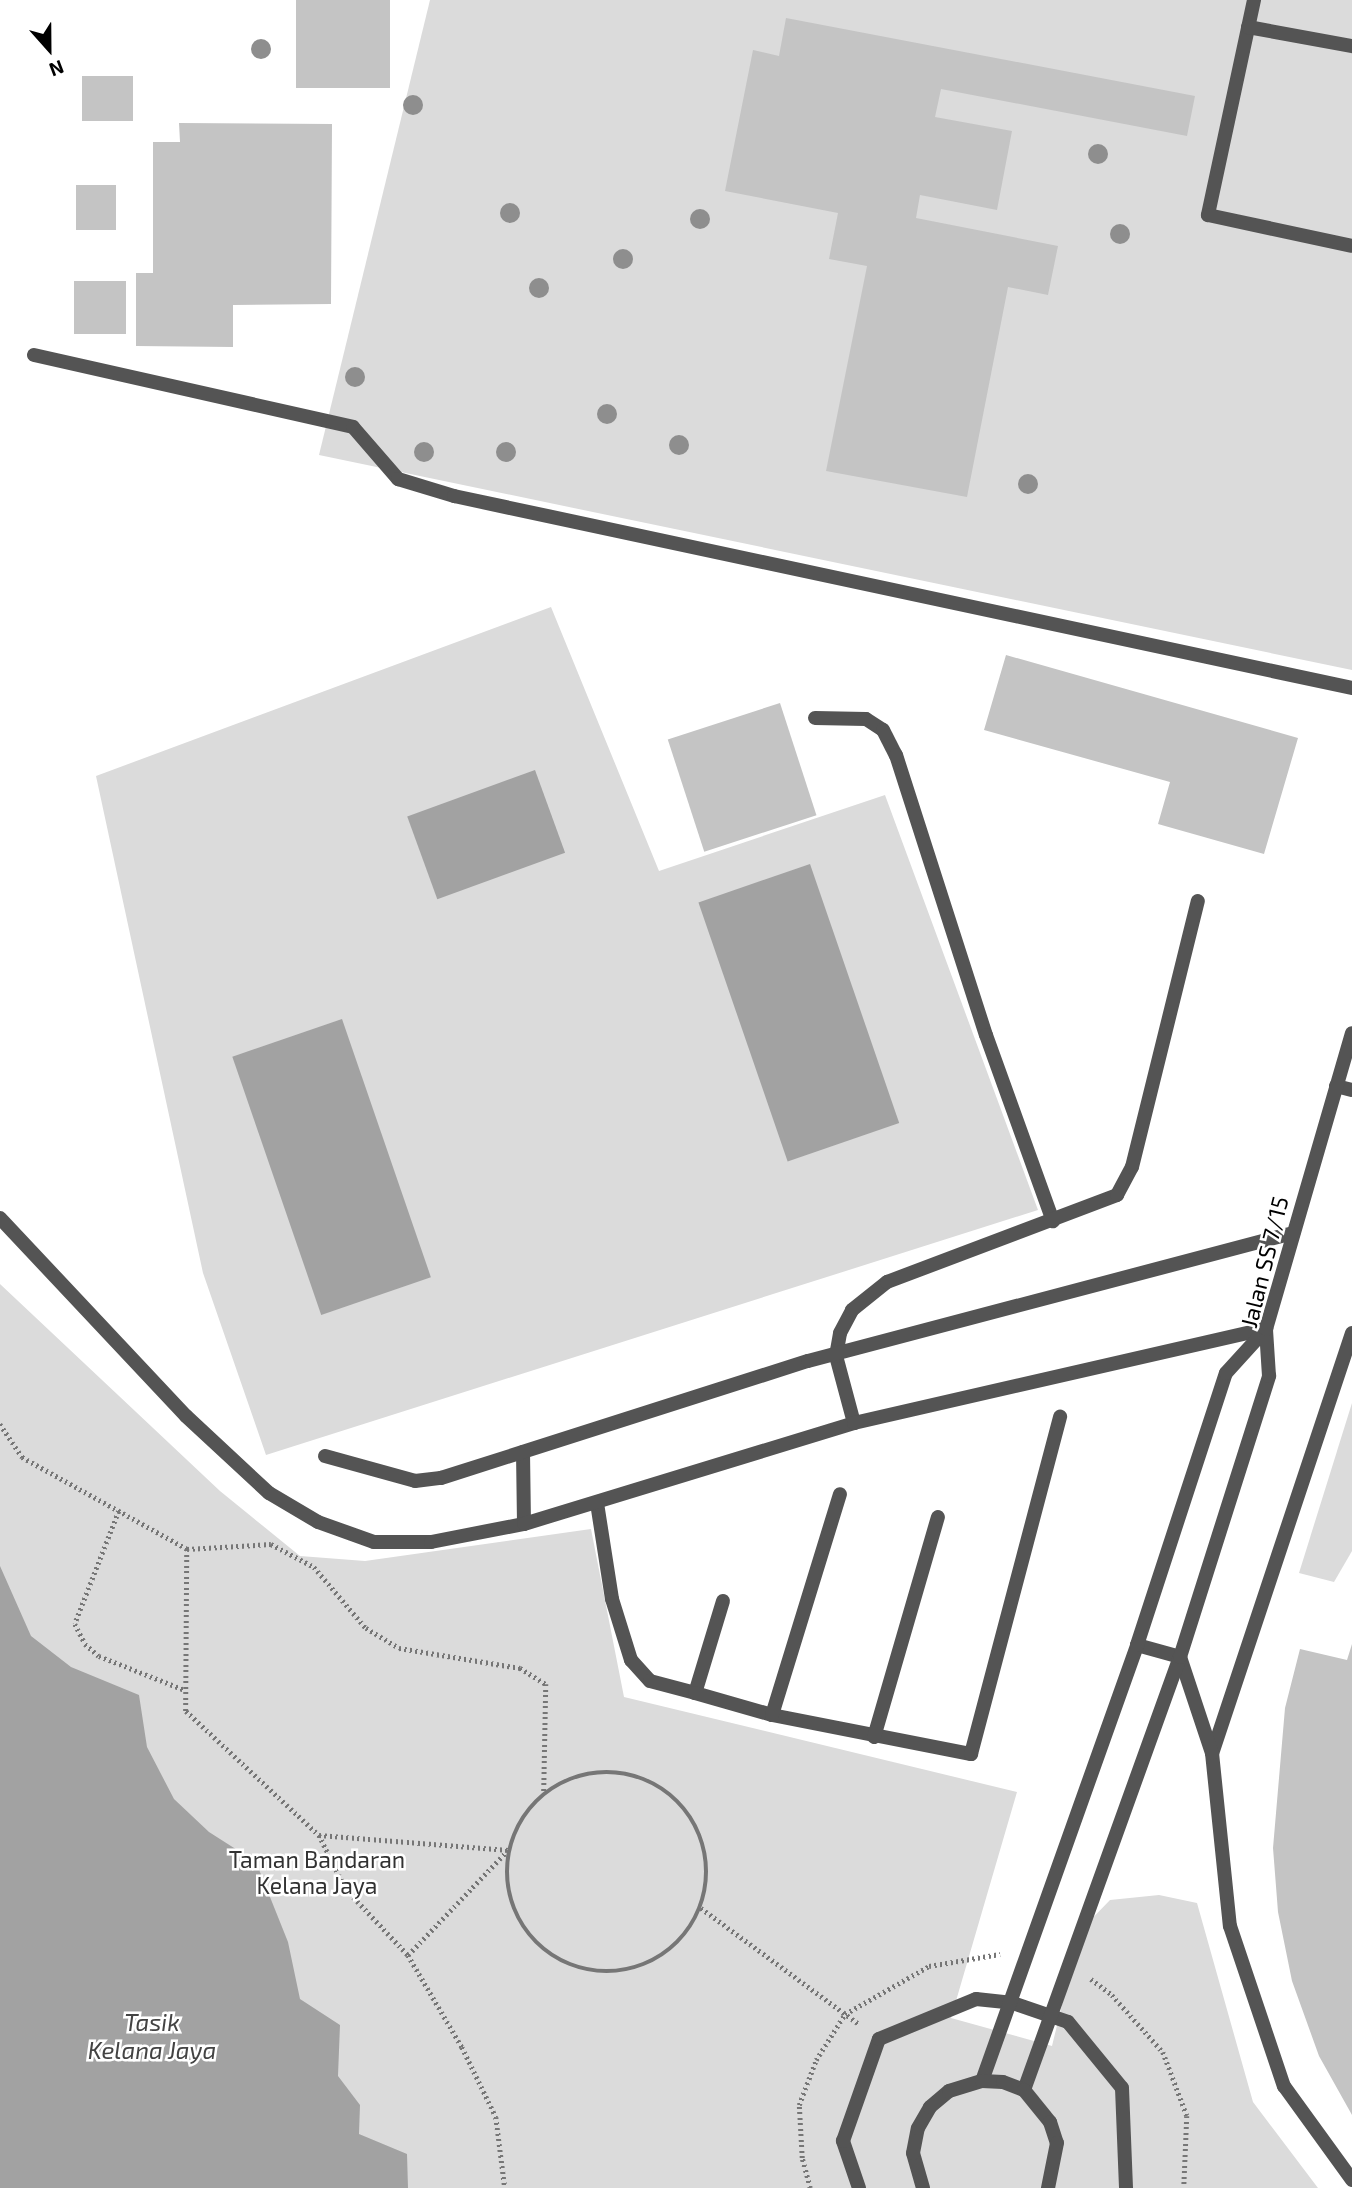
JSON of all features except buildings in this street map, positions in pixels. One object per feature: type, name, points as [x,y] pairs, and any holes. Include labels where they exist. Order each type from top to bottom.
[{"type":"street","points":[[1254,0],[1208,215],[1352,246]]},
{"type":"street","points":[[1248,27],[1352,46]]},
{"type":"street","points":[[34,355],[353,426],[398,479],[454,496],[1352,688]]},
{"type":"street","points":[[815,718],[866,719],[883,730],[896,755],[986,1035],[1053,1221]]},
{"type":"street","points":[[854,1423],[836,1356],[840,1332],[852,1310],[887,1282],[1117,1195],[1132,1167],[1198,901]]},
{"type":"street","name":"Jalan SS 7/15","points":[[1024,2090],[1054,2015],[1180,1657],[1269,1376],[1266,1329],[1352,1033]]},
{"type":"street","points":[[1336,1086],[1352,1090]]},
{"type":"street","points":[[0,1218],[186,1416],[269,1493],[318,1522],[374,1542],[431,1542],[524,1524],[854,1423],[1266,1329]]},
{"type":"street","points":[[325,1457],[415,1481],[523,1452],[836,1356],[1293,1233]]},
{"type":"street","points":[[982,2081],[1013,2003],[1137,1645],[1226,1373],[1266,1329]]},
{"type":"street","points":[[1212,1753],[1352,1333]]},
{"type":"street","points":[[597,1503],[612,1599],[631,1660],[650,1681],[772,1715],[971,1754],[1060,1417]]},
{"type":"street","points":[[523,1452],[524,1524]]},
{"type":"street","points":[[772,1715],[840,1494]]},
{"type":"street","points":[[874,1737],[938,1517]]},
{"type":"street","points":[[695,1693],[723,1601]]},
{"type":"street","points":[[1137,1645],[1180,1657],[1212,1753],[1234,1938],[1284,2086],[1352,2180]]},
{"type":"street","points":[[859,2188],[843,2141],[879,2039],[976,1999],[1013,2003],[1068,2022],[1122,2088],[1126,2188]]},
{"type":"street","points":[[923,2188],[913,2153],[918,2128],[930,2107],[949,2091],[982,2081],[1003,2082],[1024,2090],[1050,2122],[1057,2144],[1048,2188]]},
{"type":"path","points":[[0,1424],[22,1457],[187,1549],[271,1544],[314,1567],[366,1628],[399,1648],[520,1668],[546,1684],[544,1794]]},
{"type":"path","points":[[119,1511],[75,1624],[85,1644],[99,1656],[185,1690]]},
{"type":"path","points":[[187,1549],[186,1711],[319,1835],[345,1889],[408,1955],[462,2047],[496,2117],[505,2188]]},
{"type":"path","points":[[408,1955],[508,1850],[522,1818],[544,1794],[574,1777],[608,1771],[641,1777],[669,1793],[691,1816],[705,1845],[708,1877],[701,1908],[684,1936],[660,1957],[630,1969],[597,1971],[565,1963],[536,1944],[517,1917],[507,1884],[508,1850]]},
{"type":"path","points":[[319,1835],[508,1850]]},
{"type":"path","points":[[701,1908],[879,2039]]},
{"type":"green space","points":[[430,0],[1352,0],[1352,670],[319,455]]},
{"type":"green space","points":[[551,607],[659,871],[885,795],[1038,1210],[266,1455],[203,1273],[96,776]]},
{"type":"green space","name":"Taman Bandaran Kelana Jaya","points":[[0,1284],[220,1491],[300,1556],[365,1561],[591,1529],[624,1697],[1017,1792],[951,2018],[1052,2046],[1080,1931],[1110,1900],[1159,1895],[1197,1903],[1253,2102],[1318,2188],[0,2188]]},
{"type":"green space","points":[[1352,1403],[1352,1551],[1334,1582],[1299,1573]]},
{"type":"water","points":[[535,770],[565,853],[437,899],[407,817]]},
{"type":"water","points":[[810,864],[899,1123],[788,1161],[698,902]]},
{"type":"water","points":[[342,1019],[431,1277],[321,1315],[232,1057]]},
{"type":"water","name":"Tasik Kelana Jaya","points":[[0,1566],[31,1636],[71,1667],[139,1695],[147,1747],[174,1799],[209,1832],[256,1862],[288,1942],[300,1999],[340,2025],[338,2076],[360,2105],[359,2134],[407,2154],[408,2188],[0,2188]]}]
